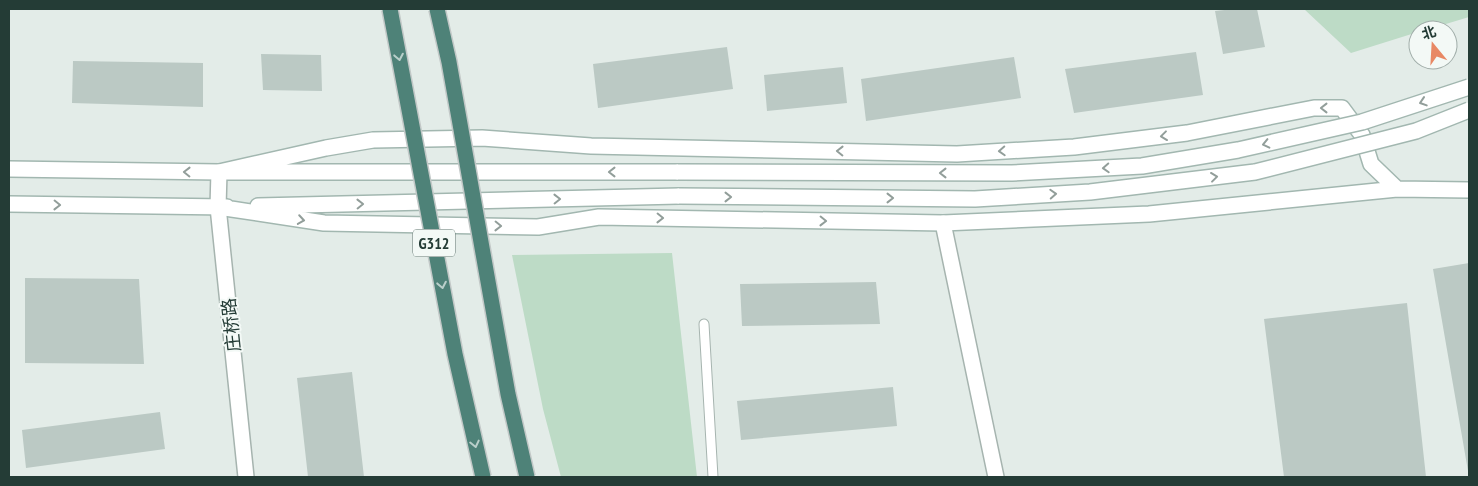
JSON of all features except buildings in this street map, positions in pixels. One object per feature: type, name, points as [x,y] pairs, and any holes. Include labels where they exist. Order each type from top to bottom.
[{"type":"highway","name":"G312","points":[[390,9],[455,354],[483,477]]},
{"type":"highway","name":"G312","points":[[437,9],[449,62],[508,394],[527,477]]},
{"type":"main road","points":[[9,168],[219,172],[1012,174],[1142,166],[1238,150],[1362,122],[1469,87]]},
{"type":"main road","points":[[219,172],[326,148],[373,140],[482,138],[591,146],[957,154],[1074,147],[1187,133],[1314,108],[1342,108],[1362,135],[1371,164],[1397,189]]},
{"type":"main road","points":[[9,204],[218,207],[679,196],[975,198],[1090,192],[1255,172],[1416,131],[1469,110]]},
{"type":"main road","name":"庄桥路","points":[[219,172],[218,207],[246,477]]},
{"type":"main road","points":[[218,207],[324,223],[538,227],[599,217],[943,223],[1149,214],[1397,189],[1469,190]]},
{"type":"main road","points":[[943,223],[996,477]]},
{"type":"lane","points":[[704,324],[713,477]]},
{"type":"green space","points":[[1304,9],[1469,9],[1469,17],[1458,20],[1408,20],[1408,35],[1351,53]]},
{"type":"green space","points":[[672,253],[697,477],[561,477],[543,409],[512,255]]}]
